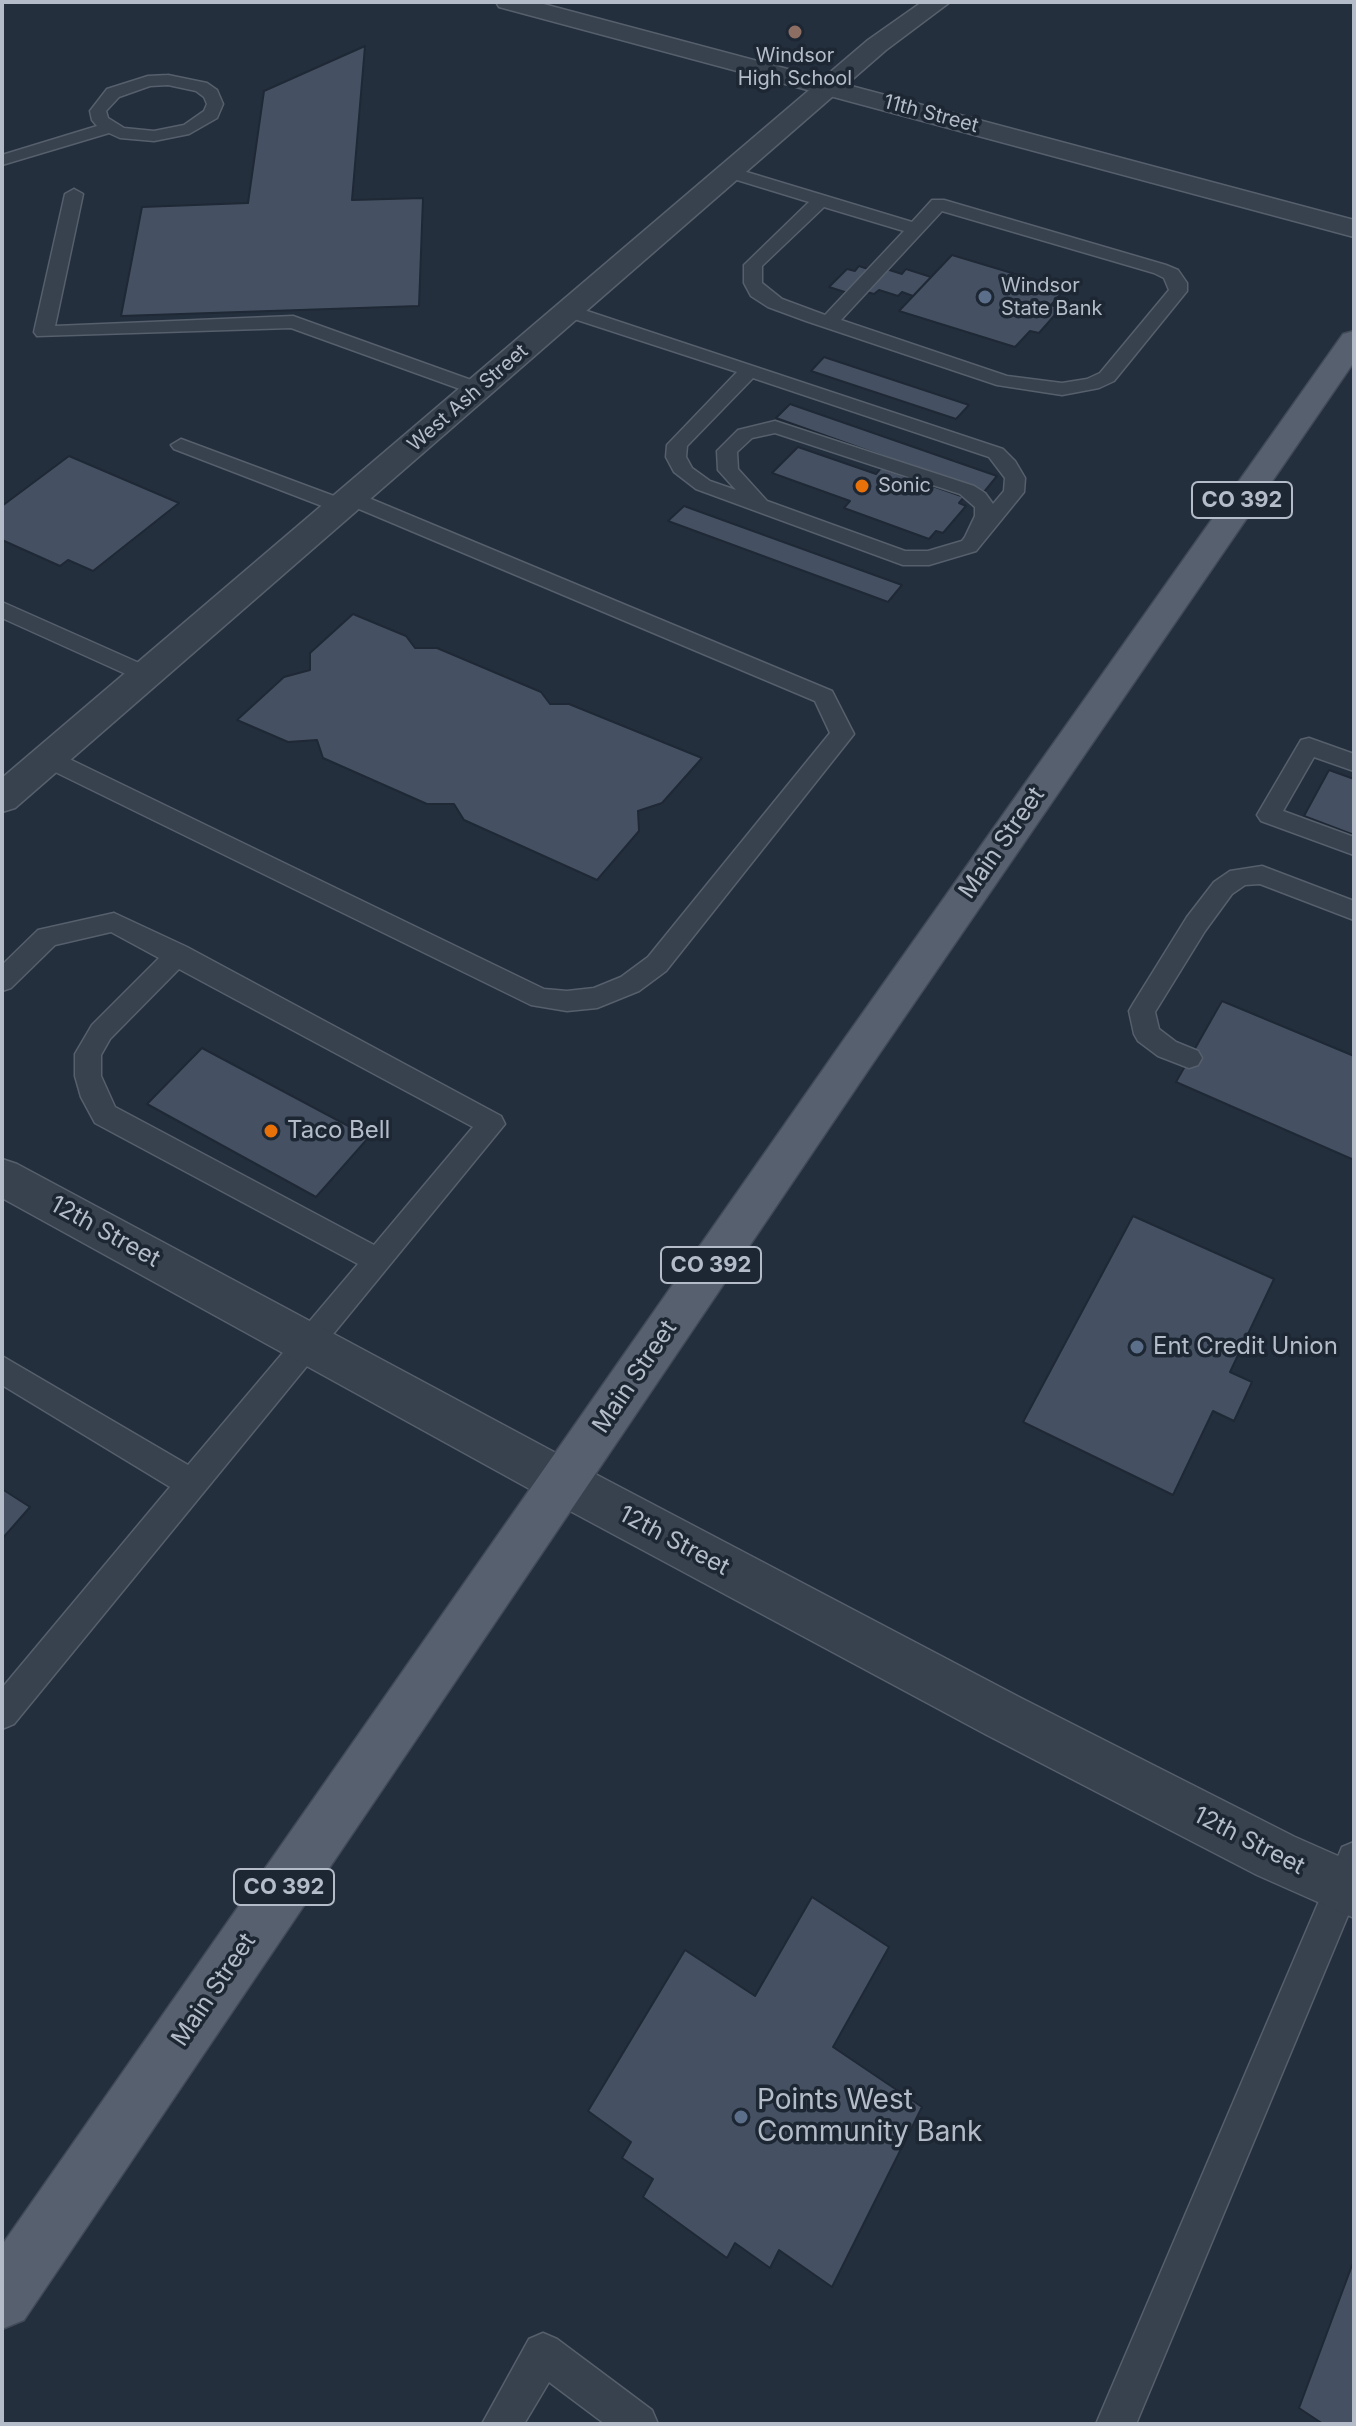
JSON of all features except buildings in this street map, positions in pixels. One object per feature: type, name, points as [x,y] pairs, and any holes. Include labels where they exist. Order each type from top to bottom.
[{"type":"main road","name":"Main Street","points":[[2,2298],[904,984],[1354,340]]},
{"type":"street","name":"11th Street","points":[[508,2],[1354,229]]},
{"type":"street","name":"West Ash Street","points":[[2,799],[828,87],[908,21],[938,2]]},
{"type":"street","name":"12th Street","points":[[2,1177],[563,1482],[1003,1716],[1276,1856],[1350,1879]]},
{"type":"lane","points":[[2,160],[108,128],[136,136],[172,134],[202,122],[211,114],[215,104],[211,94],[201,87],[177,81],[148,81],[113,93],[103,102],[98,111],[100,120],[108,128]]},
{"type":"lane","points":[[730,172],[916,229]]},
{"type":"lane","points":[[74,194],[44,332],[293,322],[478,389]]},
{"type":"lane","points":[[821,200],[761,254],[753,265],[751,275],[758,292],[775,303],[829,322],[1026,386],[1062,389],[1092,384],[1107,377],[1178,291],[1178,283],[1171,274],[938,204],[829,322]]},
{"type":"lane","points":[[569,311],[750,370],[996,453],[1015,478],[1014,492],[969,546],[929,558],[903,558],[703,485],[684,472],[676,457],[677,445],[750,370]]},
{"type":"lane","points":[[768,508],[728,470],[727,451],[745,434],[775,427],[967,490],[978,497],[985,507],[985,516],[969,546]]},
{"type":"lane","points":[[49,759],[540,998],[567,1001],[597,998],[630,984],[657,964],[842,734],[824,696],[347,502],[181,445]]},
{"type":"lane","points":[[2,609],[147,675]]},
{"type":"lane","points":[[1354,763],[1309,746],[1269,815],[1354,846]]},
{"type":"lane","points":[[1189,1058],[1167,1049],[1147,1034],[1142,1011],[1196,924],[1223,888],[1239,877],[1262,875],[1354,911]]},
{"type":"lane","points":[[2,981],[47,937],[114,922],[491,1124],[2,1713]]},
{"type":"lane","points":[[178,954],[101,1032],[88,1054],[88,1076],[94,1097],[105,1115],[378,1261]]},
{"type":"lane","points":[[2,1369],[192,1484]]},
{"type":"lane","points":[[1116,2424],[1350,1879]]},
{"type":"lane","points":[[502,2424],[543,2353],[638,2424]]},
{"type":"place","name":"Windsor High School","points":[[795,32]]},
{"type":"place","name":"Windsor State Bank","points":[[985,297]]},
{"type":"place","name":"Sonic","points":[[862,486]]},
{"type":"place","name":"Taco Bell","points":[[271,1131]]},
{"type":"place","name":"Ent Credit Union","points":[[1137,1347]]},
{"type":"place","name":"Points West Community Bank","points":[[741,2117]]}]
